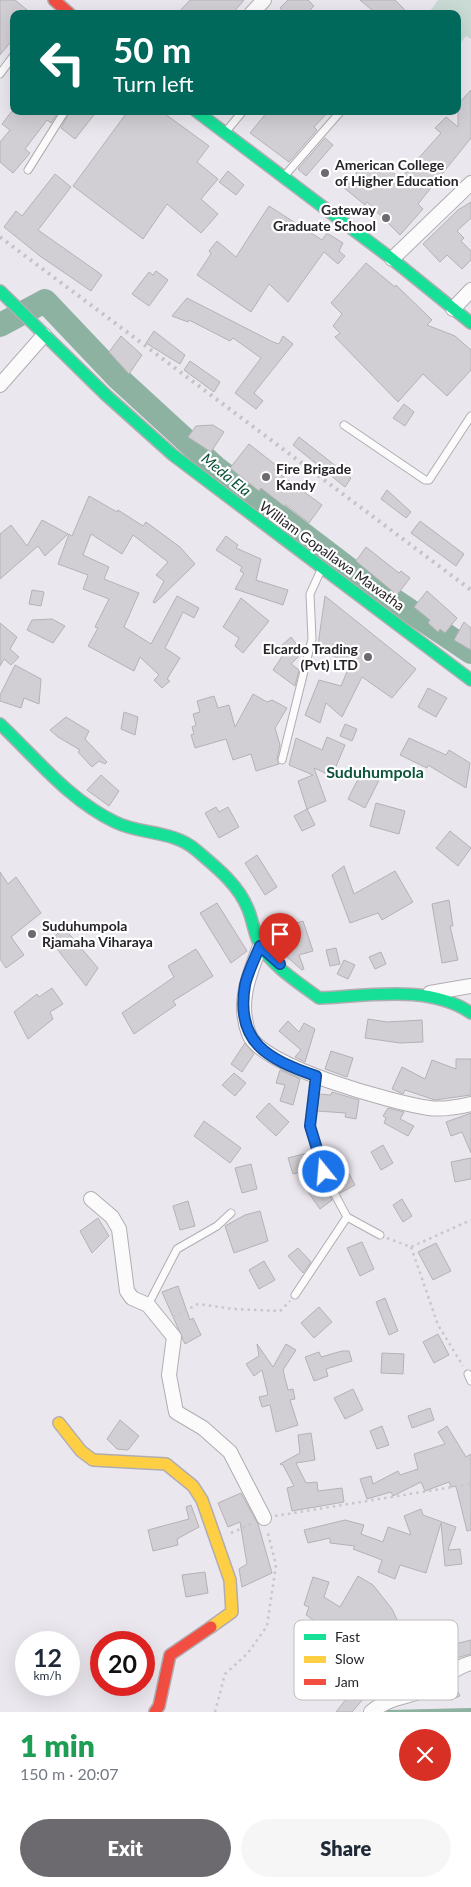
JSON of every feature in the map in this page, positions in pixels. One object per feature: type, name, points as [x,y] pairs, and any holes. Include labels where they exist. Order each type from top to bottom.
[{"type":"main road","points":[[201,115],[392,259],[471,323]]},
{"type":"main road","name":"William Gopallawa Mawatha","points":[[0,291],[103,394],[174,456],[471,680]]},
{"type":"main road","points":[[0,724],[50,775],[81,801],[116,823],[156,833],[191,845],[228,878],[247,907],[260,946],[289,974],[319,998],[418,995],[443,998],[471,1013]]},
{"type":"main road","points":[[59,1423],[81,1451],[93,1460],[166,1464],[193,1486],[202,1500],[230,1580],[232,1612],[170,1655],[159,1706],[155,1712]]},
{"type":"street","points":[[255,10],[264,0]]},
{"type":"street","points":[[392,259],[471,183]]},
{"type":"street","points":[[453,308],[471,290]]},
{"type":"street","points":[[0,385],[40,331]]},
{"type":"street","points":[[260,946],[246,984],[243,1013],[249,1036],[268,1054],[293,1068],[316,1076],[431,1109],[471,1104]]},
{"type":"street","points":[[418,995],[471,986]]},
{"type":"street","points":[[92,1199],[112,1217],[118,1228],[127,1291],[132,1298],[148,1305],[174,1336],[169,1375],[176,1412],[203,1428],[230,1452],[264,1518]]},
{"type":"street","points":[[458,1666],[471,1663]]},
{"type":"street","points":[[371,1712],[387,1700]]},
{"type":"lane","points":[[0,74],[10,60]]},
{"type":"lane","points":[[28,170],[62,115]]},
{"type":"lane","points":[[225,133],[240,115]]},
{"type":"lane","points":[[284,178],[338,115]]},
{"type":"lane","points":[[344,425],[425,480],[429,480],[471,416]]},
{"type":"lane","points":[[282,760],[312,639],[310,594],[322,568]]},
{"type":"lane","points":[[316,1076],[310,1126],[324,1172],[347,1217],[380,1235]]},
{"type":"lane","points":[[148,1305],[177,1249],[217,1226],[231,1213]]},
{"type":"lane","points":[[295,1295],[347,1217]]},
{"type":"path","points":[[380,1235],[411,1247],[471,1220]]},
{"type":"path","points":[[411,1247],[438,1325],[470,1378]]},
{"type":"path","points":[[163,1323],[198,1304],[234,1309],[280,1311],[295,1295]]},
{"type":"path","points":[[216,1539],[264,1518],[471,1484]]},
{"type":"path","points":[[215,1712],[225,1674],[248,1653],[267,1626],[276,1565],[264,1518]]},
{"type":"shaded area","points":[[438,0],[471,0],[471,39],[466,36],[461,42],[461,10],[431,10]]},
{"type":"building","points":[[0,0],[15,0],[27,10],[10,10],[10,43],[0,55]]},
{"type":"building","points":[[190,0],[244,0],[235,10],[181,10]]},
{"type":"building","points":[[288,0],[308,0],[314,6],[310,10],[282,10],[280,8]]},
{"type":"building","points":[[360,0],[395,0],[405,10],[372,10]]},
{"type":"building","points":[[471,90],[471,138],[418,204],[423,209],[400,235],[367,202],[365,205],[343,187],[368,161],[374,169],[382,162],[400,179],[441,133],[435,128],[446,117],[458,127],[458,115],[461,115],[461,101]]},
{"type":"building","points":[[10,114],[56,115],[51,123],[47,120],[25,149],[30,153],[13,173],[0,162],[0,142],[10,130],[2,124]]},
{"type":"building","points":[[68,115],[94,115],[75,139],[61,128]]},
{"type":"building","points":[[125,115],[166,115],[209,146],[197,162],[218,179],[201,199],[218,214],[201,233],[167,204],[143,239],[73,186]]},
{"type":"building","points":[[265,115],[325,115],[314,127],[317,130],[289,162],[250,133]]},
{"type":"building","points":[[325,138],[333,145],[306,176],[298,169]]},
{"type":"building","points":[[228,171],[244,185],[236,195],[219,182]]},
{"type":"building","points":[[55,174],[71,187],[38,230],[102,275],[91,291],[40,256],[4,227],[16,211],[22,216]]},
{"type":"building","points":[[471,202],[471,218],[457,231],[464,238],[461,241],[471,251],[471,260],[462,269],[447,255],[440,262],[423,244],[458,210]]},
{"type":"building","points":[[269,206],[322,240],[327,233],[343,243],[339,251],[345,256],[338,264],[324,252],[288,302],[269,284],[251,312],[197,275],[211,254],[209,251],[217,241],[236,257]]},
{"type":"building","points":[[366,263],[395,287],[396,285],[432,320],[427,325],[455,336],[471,350],[471,370],[447,396],[423,374],[398,402],[335,337],[340,333],[333,326],[342,314],[331,303]]},
{"type":"building","points":[[156,271],[168,280],[149,306],[132,294],[149,272],[153,275]]},
{"type":"building","points":[[187,298],[273,342],[279,344],[283,336],[293,344],[254,393],[263,401],[256,409],[235,393],[261,358],[233,338],[230,341],[189,320],[188,322],[172,316]]},
{"type":"building","points":[[154,331],[185,355],[180,364],[146,343]]},
{"type":"building","points":[[121,336],[142,355],[129,374],[109,352]]},
{"type":"building","points":[[190,361],[220,382],[214,392],[184,370]]},
{"type":"building","points":[[404,404],[414,412],[405,426],[393,418]]},
{"type":"building","points":[[213,425],[224,432],[211,452],[188,437],[196,426]]},
{"type":"building","points":[[299,437],[351,478],[345,487],[293,445]]},
{"type":"building","points":[[249,444],[277,466],[274,470],[322,505],[309,523],[261,488],[259,491],[230,468]]},
{"type":"building","points":[[387,490],[411,512],[406,518],[381,499]]},
{"type":"building","points":[[89,496],[117,512],[118,510],[143,526],[146,522],[180,547],[195,564],[155,603],[153,602],[164,581],[156,575],[168,562],[133,535],[122,554],[91,534],[83,555],[109,567],[104,579],[139,593],[124,627],[151,644],[177,596],[199,608],[194,618],[183,612],[165,648],[180,658],[167,679],[170,681],[162,688],[154,680],[159,675],[140,657],[134,671],[88,646],[98,628],[95,627],[109,599],[83,589],[88,575],[58,564],[69,534],[72,536]]},
{"type":"building","points":[[42,520],[68,534],[45,556],[38,546],[0,579],[0,534],[11,525],[27,546]]},
{"type":"building","points":[[420,521],[464,554],[456,566],[411,533]]},
{"type":"building","points":[[226,536],[238,545],[236,548],[261,559],[256,580],[288,590],[283,605],[235,589],[244,573],[240,571],[242,567],[216,550]]},
{"type":"building","points":[[366,547],[399,573],[401,571],[410,578],[397,595],[356,561]]},
{"type":"building","points":[[32,590],[44,592],[41,606],[29,604]]},
{"type":"building","points":[[427,591],[457,618],[445,633],[440,629],[438,632],[428,623],[430,620],[414,607]]},
{"type":"building","name":"Elcardo Trading (Pvt) LTD","points":[[325,596],[416,669],[392,698],[362,677],[342,717],[326,703],[320,723],[305,715],[319,680],[341,686],[349,667],[318,645]]},
{"type":"building","points":[[241,598],[269,621],[243,653],[235,646],[239,638],[223,627]]},
{"type":"building","points":[[52,619],[65,626],[53,643],[27,630],[32,620]]},
{"type":"building","points":[[464,622],[471,628],[471,650],[454,640]]},
{"type":"building","points":[[0,623],[17,637],[10,649],[19,657],[11,665],[4,659],[0,666]]},
{"type":"building","points":[[291,637],[303,652],[291,664],[299,670],[295,686],[273,670],[285,652],[281,646]]},
{"type":"building","points":[[15,665],[41,679],[39,704],[24,698],[21,708],[0,701],[0,695]]},
{"type":"building","points":[[428,688],[447,698],[436,717],[418,707]]},
{"type":"building","points":[[253,694],[267,702],[272,700],[287,708],[275,728],[280,745],[277,759],[279,764],[256,771],[251,754],[233,760],[226,739],[195,748],[191,735],[194,734],[192,727],[196,725],[193,714],[200,712],[197,701],[214,696],[218,708],[229,705],[235,727]]},
{"type":"building","points":[[124,712],[138,717],[135,735],[121,729]]},
{"type":"building","points":[[66,717],[89,731],[85,739],[107,762],[105,764],[99,761],[92,767],[78,752],[80,750],[50,730]]},
{"type":"building","points":[[345,724],[357,729],[352,741],[340,736]]},
{"type":"building","points":[[327,737],[345,745],[332,776],[314,768],[326,801],[307,809],[298,781],[313,775],[289,765],[296,738],[322,750]]},
{"type":"building","points":[[409,738],[446,755],[449,750],[470,763],[466,788],[428,765],[427,768],[400,755]]},
{"type":"building","points":[[364,767],[381,776],[365,808],[348,799]]},
{"type":"building","points":[[101,775],[119,791],[109,806],[87,790]]},
{"type":"building","points":[[376,803],[405,811],[399,834],[370,826]]},
{"type":"building","points":[[216,807],[219,812],[228,807],[239,827],[219,838],[205,813]]},
{"type":"building","points":[[307,809],[315,825],[302,831],[294,816]]},
{"type":"building","points":[[450,831],[471,848],[458,866],[436,848]]},
{"type":"building","points":[[257,855],[277,887],[265,895],[245,863]]},
{"type":"building","points":[[344,866],[354,894],[395,871],[413,902],[382,920],[378,913],[350,923],[332,875]]},
{"type":"building","points":[[0,872],[8,884],[16,877],[41,913],[11,937],[24,955],[6,968],[0,959]]},
{"type":"building","points":[[449,900],[453,926],[450,926],[458,960],[442,963],[432,904]]},
{"type":"building","points":[[217,903],[247,951],[231,963],[200,913]]},
{"type":"building","points":[[303,921],[313,951],[299,955],[304,969],[302,970],[287,957],[283,945],[277,947],[267,932]]},
{"type":"building","points":[[64,928],[98,968],[86,986],[50,940]]},
{"type":"building","points":[[336,948],[340,964],[330,966],[326,950]]},
{"type":"building","points":[[196,949],[213,976],[173,1001],[176,1005],[134,1034],[122,1013],[174,977],[168,966]]},
{"type":"building","points":[[381,952],[386,964],[375,969],[369,957]]},
{"type":"building","points":[[344,960],[355,965],[348,979],[337,974]]},
{"type":"building","points":[[52,988],[63,1004],[50,1012],[53,1019],[28,1039],[14,1012],[37,994],[39,997]]},
{"type":"building","points":[[368,1019],[387,1022],[422,1020],[423,1042],[400,1043],[365,1038]]},
{"type":"building","points":[[288,1021],[299,1032],[304,1023],[315,1029],[305,1062],[295,1057],[301,1050],[279,1031]]},
{"type":"building","points":[[245,1043],[254,1054],[242,1072],[231,1064]]},
{"type":"building","points":[[331,1051],[353,1058],[347,1077],[325,1069]]},
{"type":"building","points":[[456,1059],[471,1059],[471,1095],[435,1100],[405,1090],[403,1094],[392,1089],[402,1067],[425,1079],[432,1060],[456,1069]]},
{"type":"building","points":[[280,1070],[300,1079],[293,1105],[280,1101],[285,1085],[276,1083]]},
{"type":"building","points":[[234,1073],[246,1083],[235,1096],[222,1085]]},
{"type":"building","points":[[332,1092],[359,1100],[356,1119],[345,1117],[346,1113],[317,1111],[319,1094],[331,1095]]},
{"type":"building","points":[[269,1103],[289,1122],[276,1136],[256,1117]]},
{"type":"building","points":[[388,1108],[404,1112],[400,1119],[414,1126],[408,1136],[384,1123],[386,1118],[383,1116]]},
{"type":"building","points":[[471,1113],[471,1153],[462,1132],[451,1136],[446,1122]]},
{"type":"building","points":[[204,1121],[241,1148],[230,1163],[194,1136]]},
{"type":"building","points":[[383,1145],[393,1163],[381,1170],[371,1152]]},
{"type":"building","points":[[307,1153],[311,1169],[293,1174],[288,1158]]},
{"type":"building","points":[[471,1158],[471,1179],[455,1182],[451,1162]]},
{"type":"building","points":[[251,1164],[257,1189],[242,1193],[235,1168]]},
{"type":"building","points":[[345,1166],[355,1185],[340,1193],[330,1174]]},
{"type":"building","points":[[321,1179],[332,1200],[320,1209],[308,1192],[308,1188]]},
{"type":"building","points":[[402,1199],[412,1216],[403,1222],[393,1205]]},
{"type":"building","points":[[188,1201],[195,1226],[180,1230],[173,1206]]},
{"type":"building","points":[[260,1211],[268,1241],[234,1253],[225,1226],[245,1215]]},
{"type":"building","points":[[98,1218],[109,1236],[92,1253],[80,1231]]},
{"type":"building","points":[[362,1242],[374,1269],[360,1276],[347,1248]]},
{"type":"building","points":[[436,1243],[451,1271],[433,1280],[418,1252]]},
{"type":"building","points":[[298,1248],[311,1262],[303,1273],[288,1256]]},
{"type":"building","points":[[264,1261],[275,1280],[259,1289],[249,1270]]},
{"type":"building","points":[[178,1286],[190,1320],[193,1318],[201,1335],[185,1344],[162,1292]]},
{"type":"building","points":[[385,1298],[398,1331],[389,1335],[376,1302]]},
{"type":"building","points":[[319,1307],[332,1322],[314,1338],[301,1323]]},
{"type":"building","points":[[438,1334],[449,1355],[434,1363],[423,1342]]},
{"type":"building","points":[[257,1344],[273,1367],[286,1344],[296,1350],[283,1370],[288,1390],[293,1389],[295,1399],[290,1400],[298,1425],[276,1432],[270,1405],[262,1407],[259,1397],[268,1395],[262,1370],[254,1376],[246,1364],[259,1356]]},
{"type":"building","points":[[349,1351],[352,1361],[326,1369],[328,1376],[314,1381],[305,1357],[319,1352],[321,1357]]},
{"type":"building","points":[[382,1353],[404,1354],[403,1374],[381,1373]]},
{"type":"building","points":[[353,1389],[363,1410],[345,1419],[334,1398]]},
{"type":"building","points":[[430,1408],[434,1420],[412,1428],[408,1416]]},
{"type":"building","points":[[120,1420],[139,1436],[128,1450],[117,1449],[107,1439]]},
{"type":"building","points":[[382,1426],[389,1445],[377,1449],[370,1431]]},
{"type":"building","points":[[447,1426],[466,1457],[471,1454],[471,1530],[467,1531],[456,1486],[451,1487],[449,1482],[425,1491],[421,1482],[393,1496],[391,1492],[367,1499],[360,1479],[371,1476],[373,1484],[398,1471],[400,1475],[418,1469],[414,1454],[445,1444],[438,1432]]},
{"type":"building","points":[[311,1433],[315,1460],[296,1463],[306,1483],[317,1482],[318,1491],[342,1488],[344,1502],[292,1511],[287,1488],[294,1486],[283,1465],[280,1464],[300,1453],[298,1435]]},
{"type":"building","points":[[241,1493],[258,1524],[272,1573],[242,1587],[239,1569],[247,1564],[240,1522],[228,1527],[218,1503]]},
{"type":"building","points":[[191,1505],[199,1527],[177,1539],[178,1545],[153,1551],[148,1530],[189,1519],[186,1507]]},
{"type":"building","points":[[421,1509],[423,1515],[456,1527],[448,1550],[460,1549],[462,1564],[445,1566],[441,1523],[426,1573],[400,1565],[395,1579],[378,1572],[382,1560],[353,1549],[355,1546],[330,1543],[330,1538],[308,1543],[304,1530],[345,1520],[364,1525],[361,1534],[383,1542],[388,1527],[411,1535],[404,1516]]},
{"type":"building","points":[[205,1572],[208,1593],[186,1597],[182,1575]]},
{"type":"building","points":[[358,1576],[373,1585],[392,1609],[397,1620],[313,1620],[306,1615],[309,1607],[304,1605],[313,1577],[329,1582],[324,1597],[340,1607]]},
{"type":"building","points":[[471,1640],[471,1654],[458,1658],[458,1643]]},
{"type":"building","points":[[345,1700],[362,1700],[352,1712],[336,1712]]},
{"type":"waterway","name":"Meda Ela","points":[[0,325],[45,301],[118,378],[216,468],[358,576],[471,652]]},
{"type":"waterway","points":[[388,1712],[471,1710]]},
{"type":"railway","points":[[0,237],[471,590]]},
{"type":"traffic: fast","points":[[201,115],[392,259],[471,323]]},
{"type":"traffic: fast","points":[[0,291],[106,395],[173,455],[471,680]]},
{"type":"traffic: fast","points":[[0,724],[54,778],[98,813],[125,826],[177,839],[196,850],[226,876],[244,900],[258,941],[265,953],[287,974],[319,998],[377,994],[417,995],[436,998],[454,1004],[471,1013]]},
{"type":"traffic: slow","points":[[59,1423],[81,1451],[93,1460],[166,1464],[193,1486],[202,1500],[230,1580],[232,1612],[211,1627]]},
{"type":"traffic: jam","points":[[54,0],[65,10]]},
{"type":"traffic: jam","points":[[155,1712],[159,1706],[170,1655],[211,1627]]},
{"type":"place","name":"American College of Higher Education","points":[[325,173]]},
{"type":"place","name":"Gateway Graduate School","points":[[386,218]]},
{"type":"place","name":"Fire Brigade Kandy","points":[[266,477]]},
{"type":"place","name":"Elcardo Trading (Pvt) LTD","points":[[368,657]]},
{"type":"place","name":"Suduhumpola Rjamaha Viharaya","points":[[32,934]]},
{"type":"district","name":"Suduhumpola","points":[[375,772]]},
{"type":"route","points":[[280,964],[260,946],[246,984],[243,1013],[249,1036],[268,1054],[293,1068],[316,1076],[310,1126],[324,1172]]}]
